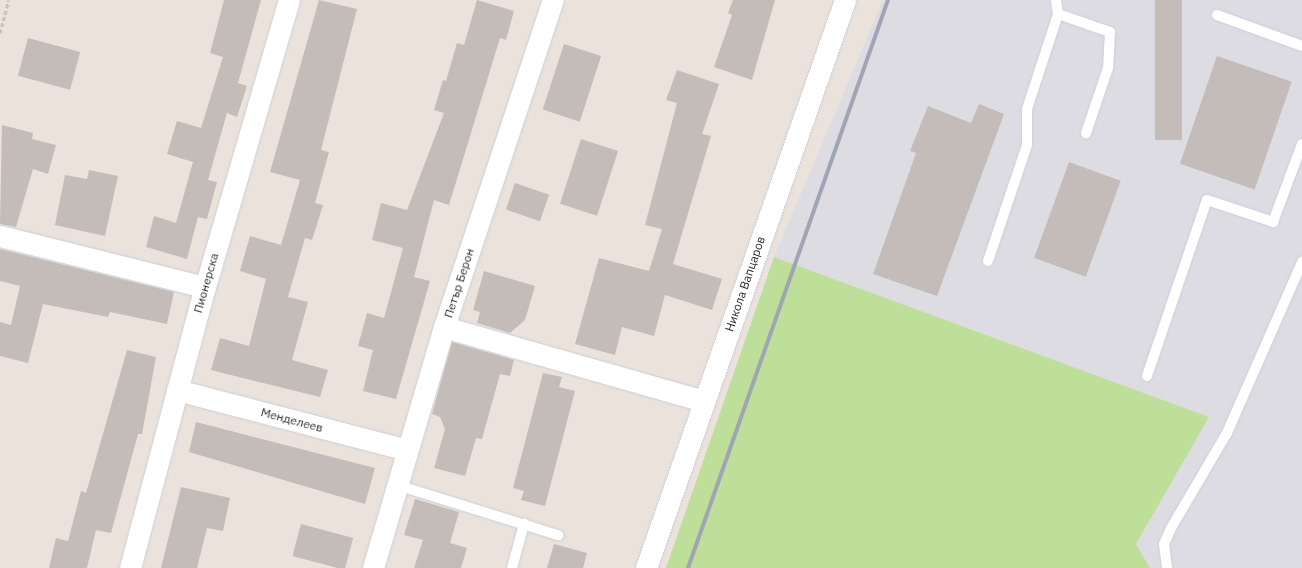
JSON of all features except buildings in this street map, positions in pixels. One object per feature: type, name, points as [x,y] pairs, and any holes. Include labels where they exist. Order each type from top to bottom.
[{"type":"street","name":"Пионерска","points":[[130,568],[204,287],[289,0]]},
{"type":"street","name":"Петър Берон","points":[[373,568],[444,327],[553,0]]},
{"type":"street","name":"Никола Вапцаров","points":[[646,568],[845,0]]},
{"type":"street","points":[[0,236],[204,287]]},
{"type":"street","points":[[444,327],[704,401]]},
{"type":"street","name":"Менделеев","points":[[176,390],[407,450]]},
{"type":"lane","points":[[988,261],[1027,145],[1027,109],[1058,14],[1056,0]]},
{"type":"lane","points":[[1058,14],[1110,32],[1108,68],[1086,133]]},
{"type":"lane","points":[[1217,15],[1302,46]]},
{"type":"lane","points":[[1147,376],[1207,200],[1273,222],[1302,144]]},
{"type":"lane","points":[[1167,568],[1164,544],[1171,528],[1227,434],[1266,351],[1302,262]]},
{"type":"lane","points":[[397,485],[558,535]]},
{"type":"lane","points":[[512,568],[524,524]]},
{"type":"path","points":[[0,33],[8,0]]},
{"type":"shaded area","points":[[883,0],[1302,0],[1302,568],[1150,568],[1136,544],[1208,417],[774,257]]},
{"type":"green space","points":[[774,257],[1209,417],[1136,544],[1150,568],[666,568]]},
{"type":"railway","points":[[688,568],[888,0]]}]
